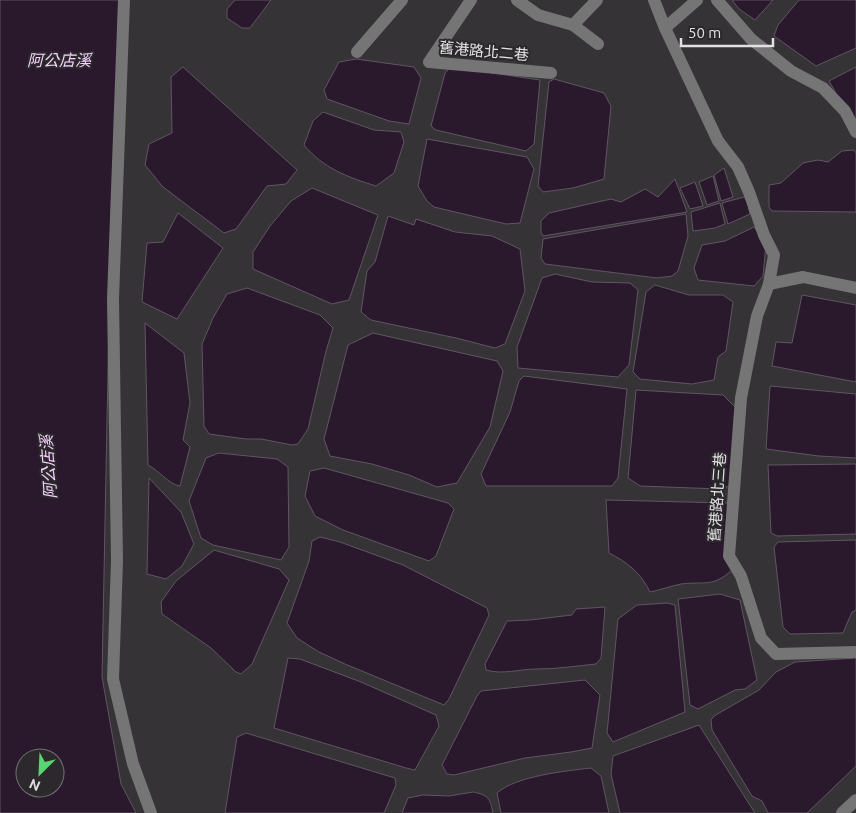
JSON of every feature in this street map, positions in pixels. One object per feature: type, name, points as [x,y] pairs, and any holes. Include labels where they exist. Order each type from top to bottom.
[{"type":"street","points":[[124,0],[113,299],[117,562],[113,679],[133,764],[151,813]]},
{"type":"street","points":[[357,52],[402,0]]},
{"type":"street","name":"舊港路北二巷","points":[[471,0],[429,62],[551,73]]},
{"type":"street","points":[[517,0],[538,16],[574,25],[598,44]]},
{"type":"street","points":[[574,25],[596,0]]},
{"type":"street","name":"舊港路北三巷","points":[[654,0],[665,28],[718,141],[738,167],[764,235],[774,255],[769,284],[756,316],[741,398],[729,556],[742,576],[761,638],[776,654],[856,652]]},
{"type":"street","points":[[665,28],[697,0]]},
{"type":"street","points":[[717,0],[751,39],[791,71],[823,88],[845,111],[856,132]]},
{"type":"street","points":[[769,284],[803,277],[856,288]]},
{"type":"street","points":[[842,813],[856,800]]},
{"type":"water","name":"阿公店溪","points":[[0,0],[119,0],[109,319],[102,677],[121,784],[136,813],[0,813]]},
{"type":"water","points":[[235,0],[271,0],[250,28],[242,28],[227,18],[227,9]]},
{"type":"water","points":[[732,0],[773,0],[755,20],[739,9]]},
{"type":"water","points":[[799,0],[856,0],[856,48],[816,66],[774,36],[778,25]]},
{"type":"water","points":[[356,59],[414,67],[421,78],[409,124],[389,121],[327,99],[324,90],[339,62]]},
{"type":"water","points":[[183,67],[297,170],[286,184],[267,186],[236,229],[224,233],[163,187],[145,165],[149,144],[172,133],[171,77]]},
{"type":"water","points":[[451,67],[540,80],[534,144],[526,151],[436,130],[431,126],[445,73]]},
{"type":"water","points":[[856,67],[856,129],[829,81]]},
{"type":"water","points":[[554,79],[604,93],[611,106],[604,179],[573,188],[543,192],[538,186],[549,82]]},
{"type":"water","points":[[323,112],[374,130],[401,132],[404,142],[394,173],[376,186],[336,171],[319,160],[304,145],[313,121]]},
{"type":"water","points":[[427,139],[527,157],[534,169],[520,223],[506,224],[434,207],[427,201],[418,186]]},
{"type":"water","points":[[854,150],[856,153],[856,212],[772,211],[769,207],[769,185],[781,183],[803,163],[818,160],[828,162],[842,151]]},
{"type":"water","points":[[724,168],[733,197],[721,201],[714,175]]},
{"type":"water","points":[[713,176],[719,201],[707,205],[699,182]]},
{"type":"water","points":[[675,179],[687,212],[543,236],[541,232],[541,221],[549,213],[611,199],[621,202],[645,189],[658,197]]},
{"type":"water","points":[[695,182],[703,206],[690,209],[680,188]]},
{"type":"water","points":[[312,188],[378,215],[349,300],[332,304],[253,269],[253,252],[270,226],[291,201]]},
{"type":"water","points":[[744,197],[750,214],[728,224],[722,203]]},
{"type":"water","points":[[720,203],[725,224],[715,228],[693,231],[691,212]]},
{"type":"water","points":[[178,213],[223,248],[177,319],[142,302],[147,243],[163,242]]},
{"type":"water","points":[[686,214],[688,236],[678,271],[672,276],[657,278],[545,264],[541,258],[543,239]]},
{"type":"water","points":[[388,216],[414,225],[416,219],[455,232],[492,236],[520,249],[525,291],[505,344],[495,348],[371,320],[361,312],[367,271],[375,262]]},
{"type":"water","points":[[754,227],[766,244],[763,276],[754,286],[698,280],[694,268],[702,245],[725,241]]},
{"type":"water","points":[[555,274],[592,282],[630,283],[638,290],[629,365],[618,377],[518,368],[517,347],[542,278]]},
{"type":"water","points":[[655,285],[689,295],[723,295],[733,302],[726,351],[718,357],[714,380],[692,384],[640,379],[633,372],[646,292]]},
{"type":"water","points":[[247,288],[320,315],[333,328],[308,429],[298,444],[292,445],[261,439],[209,434],[204,426],[202,344],[213,318],[227,294]]},
{"type":"water","points":[[802,295],[856,305],[856,382],[772,366],[776,342],[792,343]]},
{"type":"water","points":[[145,323],[184,353],[190,403],[183,440],[190,447],[180,486],[172,483],[148,465]]},
{"type":"water","points":[[373,333],[497,361],[503,371],[490,427],[457,483],[437,487],[409,475],[372,464],[330,456],[324,439],[348,345]]},
{"type":"water","points":[[524,376],[627,389],[618,478],[612,486],[486,486],[481,474],[510,412],[519,381]]},
{"type":"water","points":[[770,386],[856,394],[856,458],[819,456],[766,449]]},
{"type":"water","points":[[636,390],[723,395],[736,408],[730,486],[720,489],[640,486],[628,478]]},
{"type":"water","points":[[219,453],[277,459],[288,467],[289,547],[281,560],[213,545],[201,538],[189,501],[206,458]]},
{"type":"water","points":[[856,464],[856,534],[777,536],[771,533],[768,465]]},
{"type":"water","points":[[324,468],[448,503],[454,509],[436,556],[429,561],[343,530],[315,516],[305,496],[310,471]]},
{"type":"water","points":[[149,478],[181,512],[194,544],[182,566],[166,579],[147,574]]},
{"type":"water","points":[[606,500],[728,503],[732,570],[713,582],[681,584],[650,592],[633,569],[609,553]]},
{"type":"water","points":[[320,537],[340,542],[403,565],[487,608],[489,615],[449,699],[444,705],[345,664],[319,652],[297,638],[287,623],[309,561],[312,541]]},
{"type":"water","points":[[856,540],[856,610],[852,612],[843,633],[790,634],[783,627],[774,547],[778,542]]},
{"type":"water","points":[[214,550],[279,569],[289,580],[252,664],[241,674],[236,672],[211,648],[162,614],[161,602],[176,581]]},
{"type":"water","points":[[720,594],[740,600],[757,680],[745,689],[735,690],[698,709],[690,705],[678,599]]},
{"type":"water","points":[[667,603],[675,605],[685,712],[613,742],[607,733],[618,619],[637,605]]},
{"type":"water","points":[[605,607],[601,658],[596,664],[505,672],[486,670],[485,664],[507,621],[572,615],[576,609]]},
{"type":"water","points":[[288,658],[300,659],[361,682],[436,715],[439,726],[415,770],[274,728]]},
{"type":"water","points":[[856,658],[856,766],[807,813],[768,813],[762,801],[752,796],[712,730],[711,720],[714,716],[759,690],[776,672],[795,662]]},
{"type":"water","points":[[585,680],[600,695],[592,748],[525,758],[454,775],[447,774],[442,765],[481,691]]},
{"type":"water","points":[[699,725],[755,813],[620,813],[611,774],[613,756]]},
{"type":"water","points":[[246,733],[395,778],[396,785],[384,813],[225,813],[237,737]]},
{"type":"water","points":[[591,768],[601,776],[609,813],[501,813],[497,793],[505,787],[541,775]]},
{"type":"water","points":[[473,792],[488,798],[493,813],[402,813],[408,798],[423,795],[449,796]]}]
